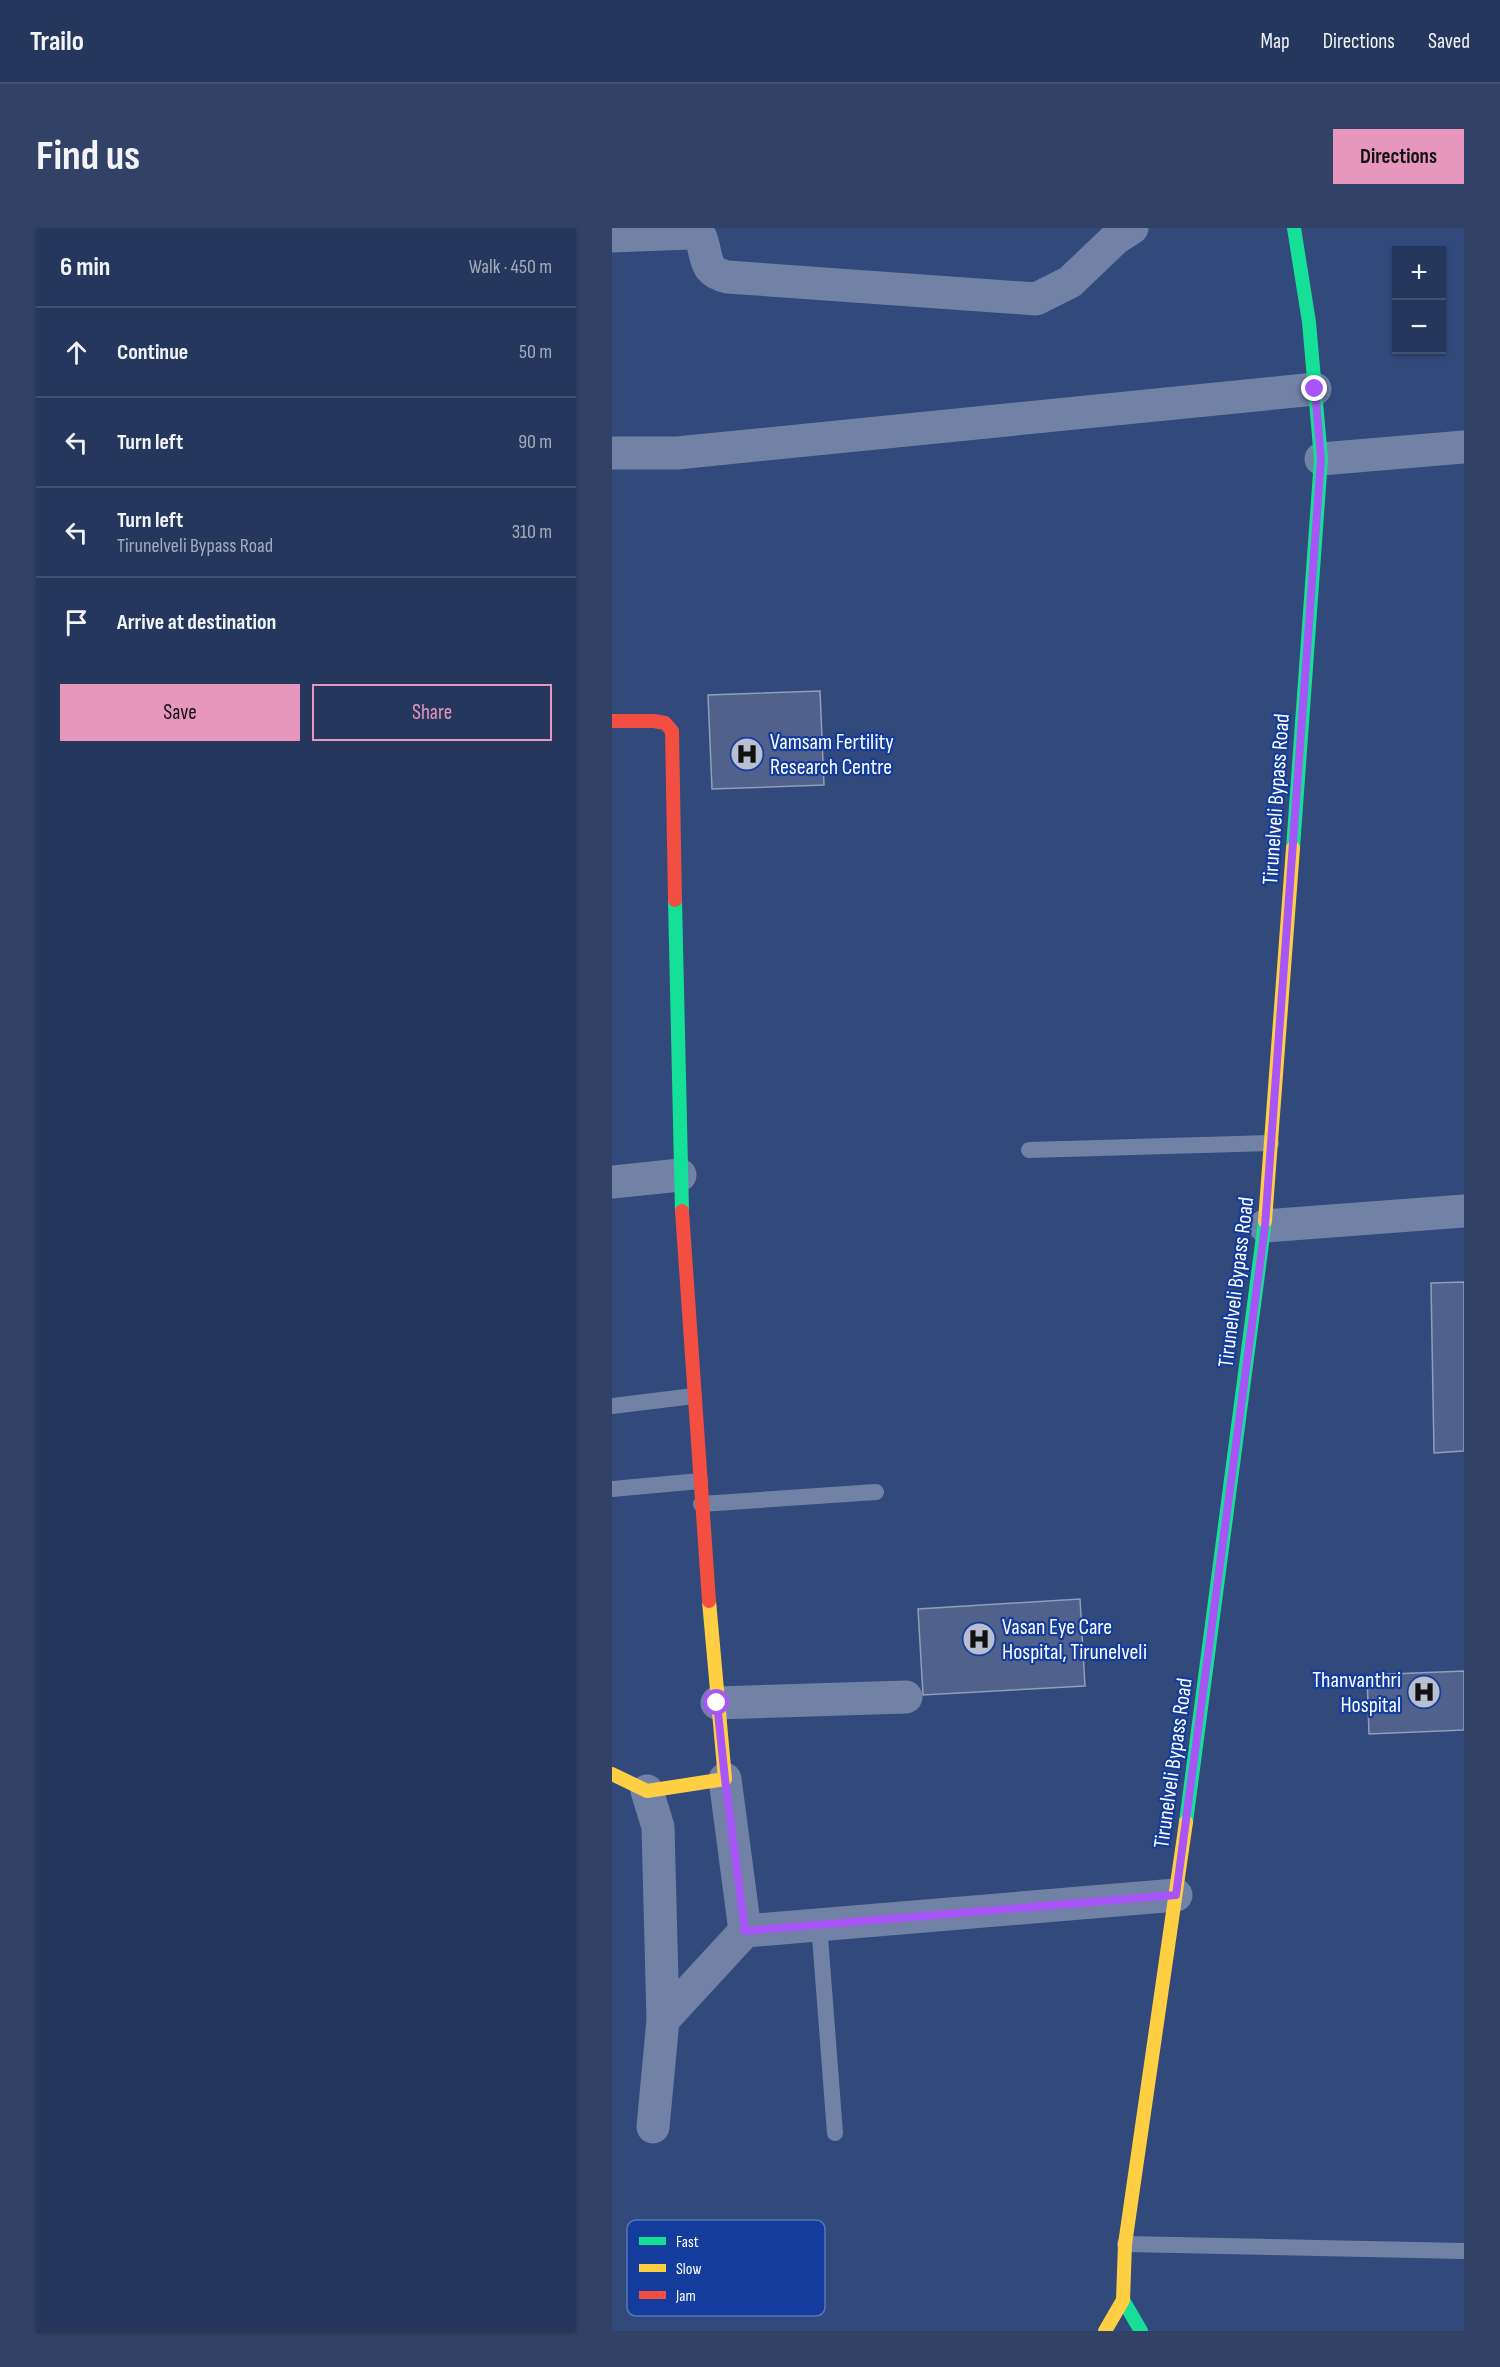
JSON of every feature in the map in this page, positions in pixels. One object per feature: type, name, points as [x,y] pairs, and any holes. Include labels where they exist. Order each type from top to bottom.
[{"type":"main road","name":"Tirunelveli Bypass Road","points":[[1105,2331],[1123,2300],[1125,2244],[1176,1895],[1265,1226],[1321,459],[1309,322],[1294,228]]},
{"type":"main road","points":[[612,722],[654,721],[665,723],[672,731],[680,1175],[701,1503],[725,1779],[647,1791],[612,1774]]},
{"type":"main road","points":[[1123,2300],[1141,2331]]},
{"type":"street","points":[[612,236],[690,233],[701,238],[708,266],[715,274],[728,277],[1036,298],[1070,282],[1115,239],[1131,228]]},
{"type":"street","points":[[612,453],[677,453],[1315,389]]},
{"type":"street","points":[[1321,459],[1464,447]]},
{"type":"street","points":[[612,1182],[680,1175]]},
{"type":"street","points":[[1265,1226],[1464,1211]]},
{"type":"street","points":[[717,1703],[906,1697]]},
{"type":"street","points":[[725,1779],[745,1931]]},
{"type":"street","points":[[647,1791],[658,1827],[663,2020],[653,2127]]},
{"type":"street","points":[[663,2020],[745,1931],[1176,1895]]},
{"type":"lane","points":[[1029,1150],[1271,1143]]},
{"type":"lane","points":[[612,1406],[694,1396]]},
{"type":"lane","points":[[612,1489],[700,1481]]},
{"type":"lane","points":[[701,1503],[876,1492]]},
{"type":"lane","points":[[819,1924],[835,2133]]},
{"type":"lane","points":[[1125,2244],[1464,2251]]},
{"type":"building","points":[[820,691],[824,785],[712,789],[708,695]]},
{"type":"building","points":[[1464,1282],[1464,1451],[1434,1453],[1431,1283]]},
{"type":"building","points":[[1080,1599],[1085,1686],[923,1695],[918,1609]]},
{"type":"building","points":[[1464,1671],[1464,1730],[1369,1734],[1367,1675]]},
{"type":"traffic: fast","points":[[1293,848],[1321,459],[1309,322],[1294,228]]},
{"type":"traffic: fast","points":[[675,900],[682,1211]]},
{"type":"traffic: fast","points":[[1186,1822],[1265,1221]]},
{"type":"traffic: fast","points":[[1123,2300],[1141,2331]]},
{"type":"traffic: slow","points":[[1265,1221],[1293,848]]},
{"type":"traffic: slow","points":[[612,1774],[647,1791],[725,1779],[709,1601]]},
{"type":"traffic: slow","points":[[1105,2331],[1123,2300],[1125,2244],[1186,1822]]},
{"type":"traffic: jam","points":[[612,721],[654,721],[665,723],[672,731],[675,900]]},
{"type":"traffic: jam","points":[[682,1211],[709,1601]]},
{"type":"place","name":"Vamsam Fertility Research Centre","points":[[747,754]]},
{"type":"place","name":"Vasan Eye Care Hospital, Tirunelveli","points":[[979,1639]]},
{"type":"place","name":"Thanvanthri Hospital","points":[[1424,1692]]},
{"type":"route","points":[[717,1703],[745,1931],[1176,1895],[1265,1226],[1321,459],[1315,389]]}]
